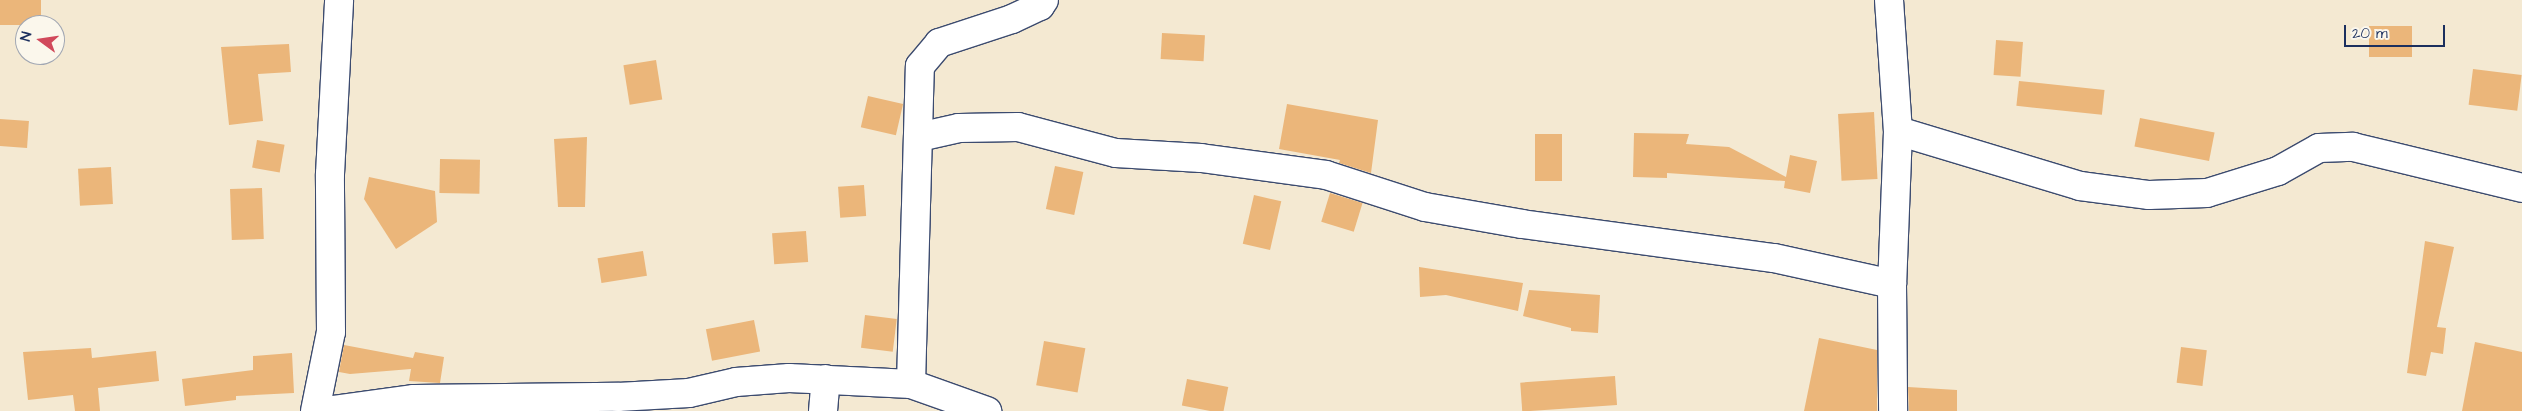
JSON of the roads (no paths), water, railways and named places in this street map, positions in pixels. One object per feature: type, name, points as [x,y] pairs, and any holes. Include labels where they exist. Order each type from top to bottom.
[{"type":"street","points":[[315,411],[331,332],[330,174],[339,0]]},
{"type":"street","points":[[911,384],[920,66],[940,43],[1012,19],[1040,6],[1044,0]]},
{"type":"street","points":[[1889,0],[1898,131],[1892,284],[1893,411]]},
{"type":"street","points":[[919,137],[959,128],[1018,127],[1116,153],[1201,158],[1326,175],[1425,207],[1522,224],[1774,258],[1892,284]]},
{"type":"street","points":[[1898,131],[2080,186],[2149,195],[2207,193],[2278,171],[2319,148],[2353,147],[2522,188]]},
{"type":"street","points":[[822,411],[826,379]]},
{"type":"street","points":[[325,411],[414,399],[618,397],[689,393],[736,382],[826,379],[911,384],[987,411]]}]
